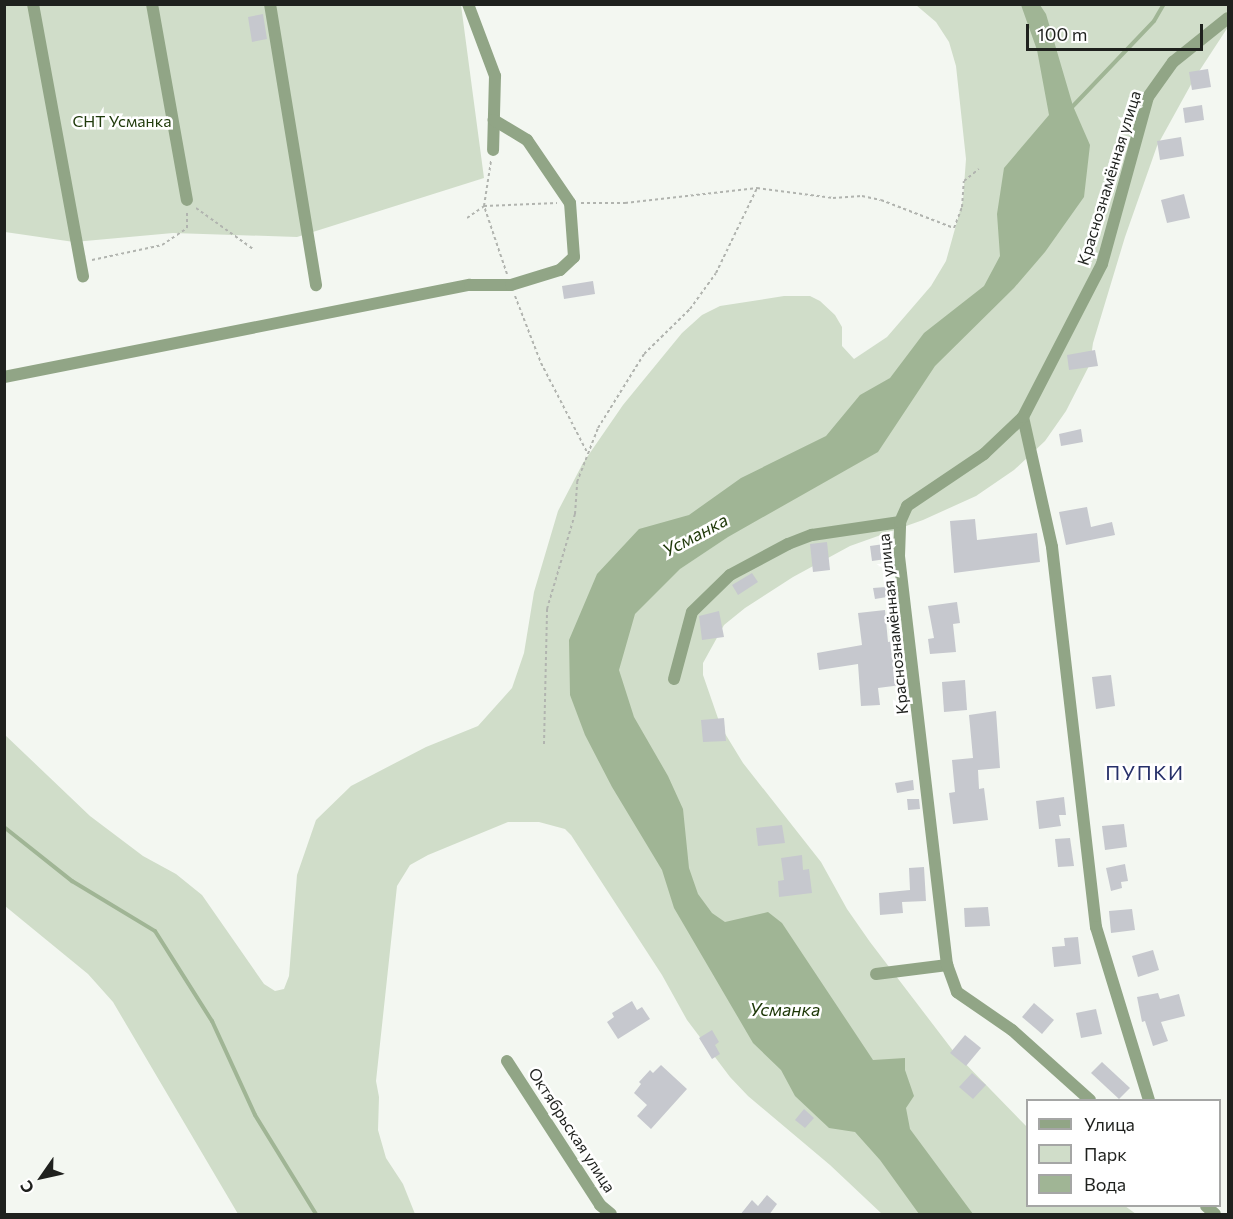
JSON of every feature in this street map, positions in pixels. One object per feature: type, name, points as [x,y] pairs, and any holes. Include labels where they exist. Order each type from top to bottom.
[{"type":"street","points":[[33,4],[83,276]]},
{"type":"street","points":[[152,4],[187,200]]},
{"type":"street","points":[[270,4],[316,285]]},
{"type":"street","points":[[468,4],[495,75],[493,150]]},
{"type":"street","name":"Краснознамённая улица","points":[[1088,1099],[1012,1030],[957,992],[947,965],[899,556],[900,522],[908,506],[984,454],[1023,417],[1102,264],[1148,98],[1173,62],[1228,18]]},
{"type":"street","points":[[4,377],[470,285],[511,285],[560,270],[574,257],[570,203],[527,140],[494,120]]},
{"type":"street","points":[[1023,417],[1052,548],[1096,927],[1148,1099]]},
{"type":"street","points":[[674,679],[692,612],[730,575],[788,544],[812,535],[900,522]]},
{"type":"street","points":[[876,974],[947,965]]},
{"type":"street","name":"Октябрьская улица","points":[[507,1061],[600,1205],[611,1215]]},
{"type":"path","points":[[493,150],[484,206],[541,363],[588,454]]},
{"type":"path","points":[[467,218],[484,206],[625,203],[757,188],[833,198],[862,196],[881,200],[954,228],[962,207],[964,181],[979,170]]},
{"type":"path","points":[[544,744],[547,609],[575,514],[577,482],[598,428],[644,354],[690,309],[716,273],[757,188]]},
{"type":"path","points":[[80,262],[162,245],[187,228],[187,200]]},
{"type":"path","points":[[187,200],[253,249]]},
{"type":"green space","name":"СНТ Усманка","points":[[5,5],[461,5],[484,178],[297,237],[173,233],[74,242],[5,232]]},
{"type":"green space","points":[[916,5],[1228,5],[1228,27],[1194,79],[1157,146],[1125,237],[1093,343],[1090,364],[1066,411],[1045,441],[1014,470],[976,496],[923,520],[850,546],[793,577],[745,608],[724,625],[703,663],[703,675],[721,727],[743,763],[821,862],[847,909],[870,942],[954,1052],[1026,1126],[1026,1207],[1126,1207],[1136,1214],[882,1214],[830,1165],[748,1096],[730,1077],[687,1020],[662,975],[571,835],[565,829],[539,822],[508,822],[428,855],[410,865],[397,886],[376,1081],[379,1097],[378,1130],[386,1158],[403,1184],[415,1214],[238,1214],[113,1002],[88,974],[5,906],[4,734],[90,816],[143,856],[176,874],[202,895],[264,984],[275,991],[284,989],[289,976],[297,875],[316,820],[351,786],[426,747],[478,726],[512,688],[524,653],[534,592],[558,511],[583,463],[623,405],[682,333],[702,315],[720,306],[784,296],[810,296],[820,301],[835,315],[842,327],[842,346],[854,359],[887,337],[931,286],[946,261],[963,200],[966,159],[956,66],[949,42],[936,22]]},
{"type":"water","name":"Усманка","points":[[1021,5],[1040,5],[1046,14],[1073,106],[1090,145],[1084,197],[1045,252],[1014,288],[935,366],[878,452],[728,537],[680,569],[635,614],[619,670],[634,717],[668,776],[683,809],[689,868],[698,894],[712,913],[725,922],[768,912],[782,923],[873,1060],[905,1058],[905,1070],[914,1096],[906,1108],[910,1129],[973,1214],[919,1214],[880,1160],[855,1132],[829,1128],[795,1096],[781,1070],[753,1043],[674,908],[662,870],[612,787],[585,735],[570,695],[569,640],[597,574],[639,529],[689,515],[741,478],[826,436],[860,395],[890,378],[924,333],[984,286],[1000,256],[997,214],[1004,168],[1049,115],[1037,50]]},
{"type":"building","points":[[263,14],[267,39],[252,42],[248,17]]},
{"type":"building","points":[[1208,69],[1211,87],[1192,90],[1189,72]]},
{"type":"building","points":[[1202,105],[1204,120],[1185,123],[1183,108]]},
{"type":"building","points":[[1181,137],[1184,156],[1160,160],[1157,141]]},
{"type":"building","points":[[1184,194],[1190,218],[1167,223],[1161,200]]},
{"type":"building","points":[[593,281],[595,294],[564,299],[562,286]]},
{"type":"building","points":[[1095,350],[1098,366],[1069,370],[1067,355]]},
{"type":"building","points":[[1081,429],[1083,442],[1061,446],[1059,434]]},
{"type":"building","points":[[1087,507],[1091,527],[1112,522],[1115,535],[1066,545],[1059,512]]},
{"type":"building","points":[[975,519],[977,540],[1037,533],[1040,562],[954,573],[950,521]]},
{"type":"building","points":[[827,542],[830,570],[813,572],[810,544]]},
{"type":"building","points":[[884,544],[886,559],[872,561],[870,546]]},
{"type":"building","points":[[752,573],[758,582],[738,595],[732,585]]},
{"type":"building","points":[[886,587],[887,597],[875,599],[873,588]]},
{"type":"building","points":[[957,602],[960,623],[953,624],[956,652],[930,654],[928,639],[934,638],[928,606]]},
{"type":"building","points":[[885,610],[888,642],[895,641],[901,685],[878,688],[880,705],[861,706],[858,664],[819,670],[817,653],[862,645],[858,613]]},
{"type":"building","points":[[719,611],[724,637],[702,640],[699,616]]},
{"type":"building","points":[[1111,675],[1115,706],[1096,709],[1092,677]]},
{"type":"building","points":[[965,680],[967,710],[944,712],[942,682]]},
{"type":"building","points":[[996,711],[1000,768],[978,770],[979,789],[984,788],[988,820],[953,824],[949,793],[955,792],[952,760],[973,758],[969,715]]},
{"type":"building","points":[[724,718],[726,741],[703,742],[701,720]]},
{"type":"building","points":[[913,780],[914,790],[897,793],[895,783]]},
{"type":"building","points":[[1064,797],[1066,815],[1059,815],[1061,826],[1039,829],[1036,801]]},
{"type":"building","points":[[907,799],[919,799],[920,809],[908,810]]},
{"type":"building","points":[[1124,824],[1127,847],[1105,850],[1102,826]]},
{"type":"building","points":[[782,825],[785,843],[758,846],[756,828]]},
{"type":"building","points":[[1070,838],[1074,866],[1058,867],[1055,839]]},
{"type":"building","points":[[802,855],[803,870],[809,869],[812,893],[779,897],[778,881],[784,880],[781,858]]},
{"type":"building","points":[[1125,864],[1128,881],[1121,882],[1122,888],[1111,891],[1106,868]]},
{"type":"building","points":[[924,867],[926,901],[902,902],[903,913],[880,915],[879,893],[910,890],[909,868]]},
{"type":"building","points":[[988,907],[990,926],[965,927],[964,908]]},
{"type":"building","points":[[1132,909],[1135,930],[1111,933],[1109,911]]},
{"type":"building","points":[[1078,937],[1081,964],[1054,967],[1052,947],[1065,946],[1064,938]]},
{"type":"building","points":[[1153,950],[1159,970],[1138,977],[1132,956]]},
{"type":"building","points":[[1158,993],[1160,999],[1179,994],[1185,1016],[1161,1022],[1168,1041],[1153,1046],[1145,1021],[1142,1022],[1137,997]]},
{"type":"building","points":[[632,1001],[637,1010],[642,1007],[650,1019],[618,1039],[607,1022],[614,1017],[612,1013]]},
{"type":"building","points":[[1034,1003],[1054,1020],[1042,1034],[1022,1017]]},
{"type":"building","points":[[1096,1009],[1102,1034],[1081,1038],[1076,1013]]},
{"type":"building","points":[[712,1030],[719,1042],[715,1045],[720,1054],[712,1059],[699,1038]]},
{"type":"building","points":[[965,1035],[981,1048],[966,1066],[950,1053]]},
{"type":"building","points":[[1102,1062],[1130,1088],[1119,1099],[1091,1073]]},
{"type":"building","points":[[661,1065],[687,1089],[651,1129],[637,1116],[647,1105],[634,1093],[641,1084],[639,1082],[650,1070],[653,1073]]},
{"type":"building","points":[[972,1073],[986,1085],[973,1099],[959,1087]]},
{"type":"building","points":[[804,1109],[814,1118],[805,1128],[795,1120]]},
{"type":"building","points":[[767,1195],[777,1204],[769,1215],[740,1215],[752,1200],[758,1206]]},
{"type":"waterway","points":[[1073,106],[1154,21],[1164,4]]},
{"type":"waterway","points":[[4,827],[72,881],[155,931],[212,1021],[255,1115],[316,1214]]},
{"type":"district","name":"ПУПКИ","points":[[1145,772]]}]
